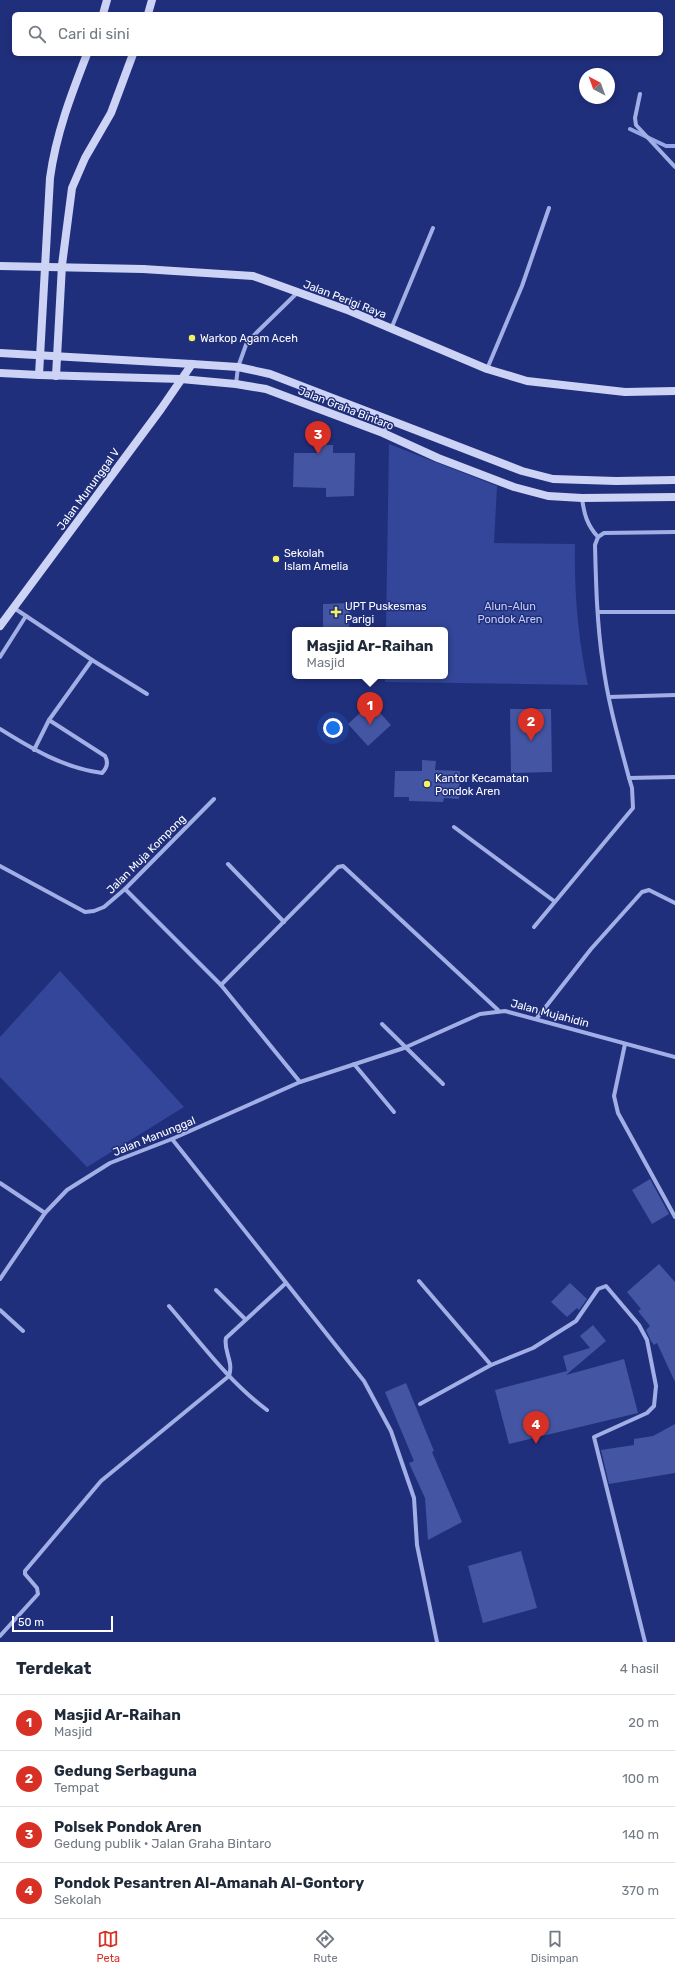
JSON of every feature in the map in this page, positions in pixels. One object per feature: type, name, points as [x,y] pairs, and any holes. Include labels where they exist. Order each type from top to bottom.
[{"type":"street","points":[[104,12],[108,0]]},
{"type":"street","points":[[149,12],[152,0]]},
{"type":"street","points":[[39,375],[50,178],[54,153],[69,99],[86,56]]},
{"type":"street","points":[[56,376],[62,265],[72,188],[85,158],[111,113],[132,56]]},
{"type":"street","points":[[640,94],[635,118],[636,125],[675,168]]},
{"type":"street","points":[[487,369],[522,286],[549,208]]},
{"type":"street","points":[[391,329],[433,228]]},
{"type":"street","name":"Jalan Perigi Raya","points":[[0,266],[143,269],[253,276],[350,311],[487,369],[527,381],[625,392],[675,392]]},
{"type":"street","points":[[236,384],[238,368],[247,342],[298,292]]},
{"type":"street","name":"Jalan Graha Bintaro","points":[[0,353],[192,364],[238,368],[270,374],[391,419],[522,471],[553,479],[616,481],[675,480]]},
{"type":"street","name":"Jalan Mununggal V","points":[[0,626],[192,364]]},
{"type":"street","name":"Jalan Graha Bintaro","points":[[0,373],[181,379],[236,384],[266,389],[383,433],[438,458],[514,487],[548,496],[582,498],[675,497]]},
{"type":"street","points":[[383,433],[391,419]]},
{"type":"street","points":[[582,498],[584,516],[590,529],[598,537]]},
{"type":"street","points":[[534,927],[632,808],[632,788],[609,697],[603,664],[598,612],[595,545],[598,537],[604,533],[675,532]]},
{"type":"street","points":[[14,608],[92,660],[147,694]]},
{"type":"street","points":[[598,612],[675,612]]},
{"type":"street","points":[[0,657],[26,616]]},
{"type":"street","points":[[34,750],[49,720],[92,660]]},
{"type":"street","points":[[609,697],[675,695]]},
{"type":"street","points":[[0,729],[34,750],[58,762],[95,772],[102,773],[105,770],[107,766],[105,756],[49,720]]},
{"type":"street","points":[[629,778],[675,777]]},
{"type":"street","name":"Jalan Muja Kompong","points":[[0,866],[85,912],[94,911],[104,907],[125,889],[214,799]]},
{"type":"street","points":[[454,826],[554,901]]},
{"type":"street","points":[[228,864],[284,922]]},
{"type":"street","points":[[221,985],[338,867],[343,866],[498,1010]]},
{"type":"street","points":[[125,889],[221,985],[300,1082]]},
{"type":"street","points":[[537,1018],[591,949],[642,892],[649,890],[675,903]]},
{"type":"street","name":"Jalan Mujahidin","points":[[354,1064],[404,1048],[480,1014],[498,1010],[537,1018],[675,1057]]},
{"type":"street","points":[[382,1024],[404,1048],[443,1084]]},
{"type":"street","points":[[625,1044],[614,1096],[618,1113],[675,1217]]},
{"type":"street","points":[[354,1064],[394,1112]]},
{"type":"street","name":"Jalan Manunggal","points":[[0,1279],[45,1213],[67,1190],[94,1172],[300,1082],[354,1064]]},
{"type":"street","points":[[172,1139],[364,1381],[391,1431],[414,1498],[418,1545],[437,1642]]},
{"type":"street","points":[[0,1183],[45,1213]]},
{"type":"street","points":[[419,1281],[491,1365]]},
{"type":"street","points":[[0,1636],[38,1594],[37,1588],[25,1574],[25,1571],[101,1481],[230,1376],[232,1366],[225,1343],[229,1334],[286,1283]]},
{"type":"street","points":[[420,1404],[491,1365],[533,1348],[576,1321],[598,1289],[602,1286],[606,1286],[639,1325],[647,1340],[656,1386],[654,1406],[648,1413],[594,1437],[645,1642]]},
{"type":"street","points":[[216,1290],[245,1319]]},
{"type":"street","points":[[169,1306],[249,1397],[267,1410]]},
{"type":"street","points":[[0,1310],[23,1331]]},
{"type":"green space","name":"Alun-Alun Pondok Aren","points":[[389,444],[497,486],[494,543],[575,544],[577,615],[588,685],[385,682],[385,679],[448,679],[448,627],[386,627]]},
{"type":"green space","points":[[60,971],[184,1107],[87,1167],[0,1077],[0,1037]]},
{"type":"building","points":[[319,445],[333,445],[333,453],[355,453],[354,496],[326,497],[326,488],[293,487],[294,453],[318,453]]},
{"type":"building","name":"UPT Puskesmas Parigi","points":[[350,603],[349,627],[323,627],[323,604]]},
{"type":"building","points":[[371,703],[391,725],[368,746],[348,724]]},
{"type":"building","points":[[510,709],[551,709],[552,772],[511,773]]},
{"type":"building","name":"Kantor Kecamatan Pondok Aren","points":[[422,760],[436,761],[435,770],[460,771],[459,799],[444,798],[443,802],[409,801],[409,797],[394,797],[395,771],[422,771]]},
{"type":"building","points":[[650,1179],[669,1214],[652,1224],[632,1190]]},
{"type":"building","points":[[659,1264],[675,1282],[675,1382],[657,1343],[654,1345],[651,1341],[646,1330],[650,1326],[638,1311],[641,1309],[627,1292]]},
{"type":"building","points":[[570,1283],[587,1299],[579,1310],[577,1308],[567,1317],[551,1302]]},
{"type":"building","points":[[593,1325],[606,1341],[566,1375],[624,1359],[638,1413],[509,1444],[495,1390],[567,1371],[563,1356],[590,1348],[580,1336]]},
{"type":"building","points":[[406,1383],[434,1451],[432,1452],[462,1522],[428,1540],[425,1498],[409,1463],[414,1461],[385,1392]]},
{"type":"building","points":[[675,1424],[675,1473],[609,1484],[601,1450],[634,1445],[634,1439],[653,1436]]},
{"type":"building","points":[[521,1551],[537,1608],[483,1623],[468,1566]]},
{"type":"waterway","points":[[630,129],[666,146],[675,146]]},
{"type":"place","name":"Warkop Agam Aceh","points":[[192,338]]},
{"type":"place","name":"Polsek Pondok Aren","points":[[318,454]]},
{"type":"place","name":"Sekolah Islam Amelia","points":[[276,559]]},
{"type":"place","name":"UPT Puskesmas Parigi","points":[[336,612]]},
{"type":"place","name":"Masjid Ar-Raihan","points":[[370,725]]},
{"type":"place","name":"Gedung Serbaguna","points":[[531,741]]},
{"type":"place","name":"Kantor Kecamatan Pondok Aren","points":[[427,784]]},
{"type":"place","name":"Pondok Pesantren Al-Amanah Al-Gontory","points":[[536,1444]]}]
